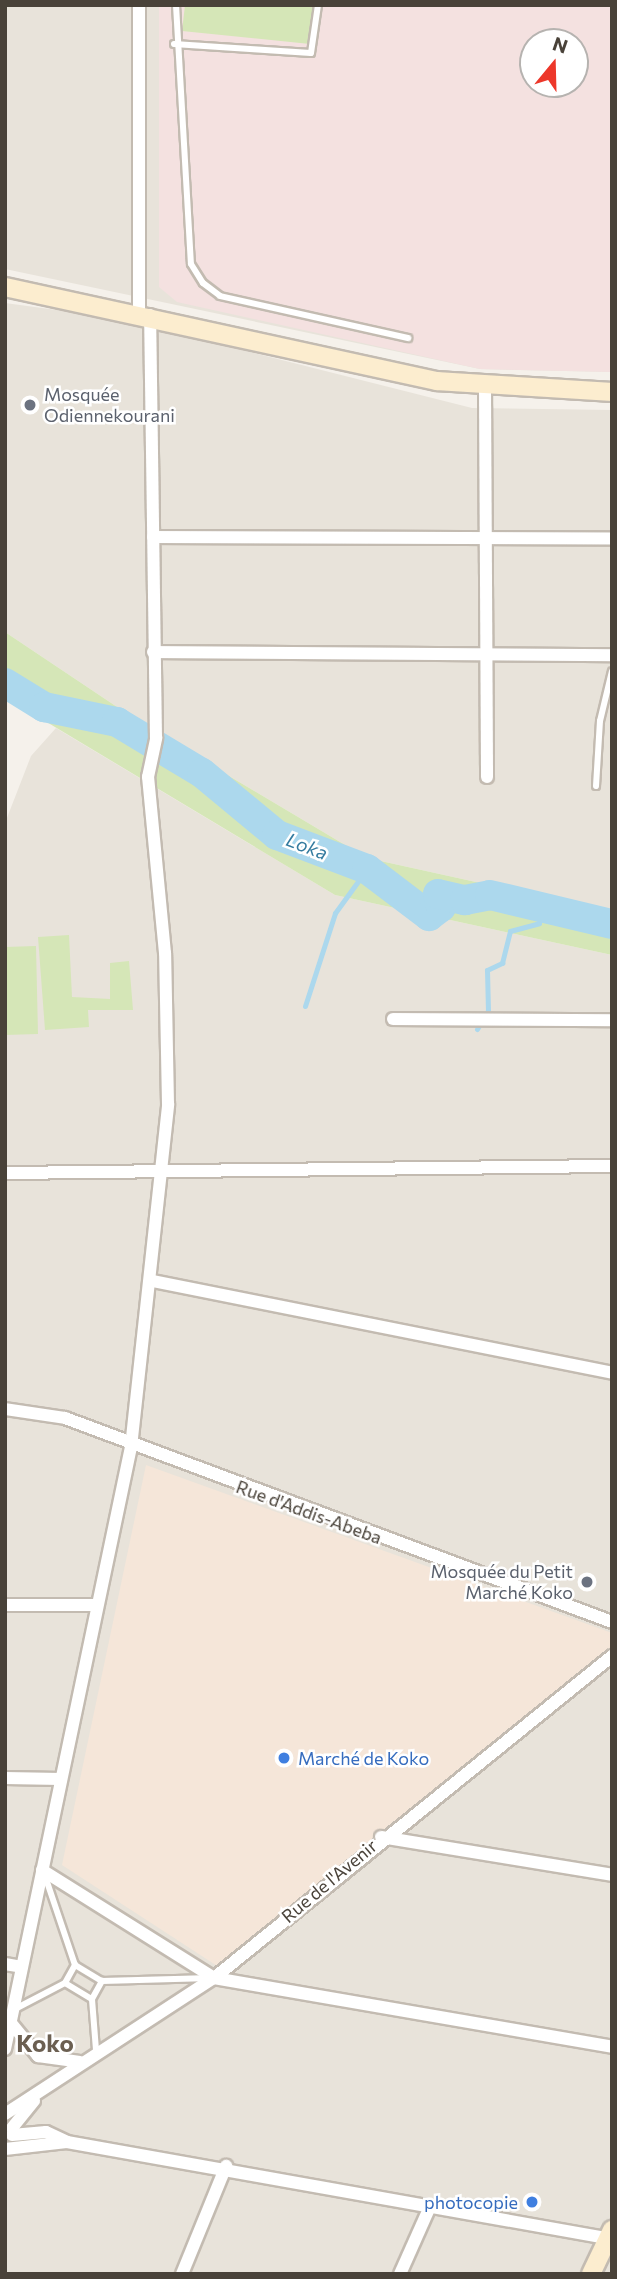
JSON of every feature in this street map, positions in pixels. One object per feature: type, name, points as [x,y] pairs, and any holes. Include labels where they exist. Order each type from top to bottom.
[{"type":"street","points":[[5,2049],[131,1447],[153,1281],[168,1104],[165,953],[148,777],[156,738],[153,537],[144,314],[139,5]]},
{"type":"street","points":[[5,287],[144,314],[485,388],[612,392]]},
{"type":"street","points":[[485,388],[488,538],[487,777]]},
{"type":"street","points":[[153,537],[612,539]]},
{"type":"street","points":[[153,652],[612,655]]},
{"type":"street","points":[[393,1019],[612,1020]]},
{"type":"street","points":[[5,1173],[161,1174],[612,1166]]},
{"type":"street","points":[[153,1281],[612,1373]]},
{"type":"street","name":"Rue d'Addis-Abeba","points":[[5,1409],[65,1418],[131,1447],[612,1622]]},
{"type":"street","points":[[5,1605],[97,1605]]},
{"type":"street","name":"Rue de l'Avenir","points":[[8,2131],[38,2095],[96,2050],[214,1978],[381,1837],[612,1656]]},
{"type":"street","points":[[5,1778],[61,1779]]},
{"type":"street","points":[[381,1837],[612,1875]]},
{"type":"street","points":[[43,1870],[214,1978],[612,2047]]},
{"type":"street","points":[[5,1964],[22,1967]]},
{"type":"street","points":[[12,2017],[38,2056],[81,2062]]},
{"type":"street","points":[[8,2131],[46,2133],[67,2142],[226,2166],[429,2209],[611,2236],[591,2274]]},
{"type":"street","points":[[182,2274],[226,2166]]},
{"type":"street","points":[[400,2274],[429,2209]]},
{"type":"lane","points":[[176,5],[174,44],[191,264],[203,283],[220,296],[408,338]]},
{"type":"lane","points":[[174,44],[311,53],[318,5]]},
{"type":"lane","points":[[596,786],[600,721],[612,671]]},
{"type":"lane","points":[[43,1870],[75,1965],[102,1981],[214,1978]]},
{"type":"lane","points":[[12,2017],[65,1983],[75,1965]]},
{"type":"lane","points":[[96,2050],[92,1999],[102,1981]]},
{"type":"lane","points":[[65,1983],[92,1999]]},
{"type":"shaded area","points":[[5,5],[612,5],[612,372],[480,369],[5,269]]},
{"type":"shaded area","points":[[159,5],[612,5],[612,372],[480,369],[177,302],[159,287]]},
{"type":"shaded area","points":[[5,303],[116,318],[472,408],[612,410],[612,912],[367,858],[150,729],[5,632]]},
{"type":"shaded area","name":"Koko","points":[[56,728],[335,895],[612,955],[612,2274],[5,2274],[5,823],[31,756]]},
{"type":"shaded area","name":"Marché de Koko","points":[[146,1465],[612,1633],[612,1651],[228,1973],[62,1865]]},
{"type":"green space","points":[[185,5],[313,5],[310,44],[182,31]]},
{"type":"green space","points":[[5,632],[150,729],[367,858],[612,912],[612,955],[335,895],[5,697]]},
{"type":"green space","points":[[69,935],[72,997],[110,999],[110,963],[129,961],[133,1010],[88,1010],[89,1027],[45,1030],[38,937]]},
{"type":"green space","points":[[36,946],[38,1034],[5,1035],[5,947]]},
{"type":"waterway","name":"Loka","points":[[5,683],[44,707],[117,722],[202,773],[277,835],[367,869],[429,916],[441,907],[438,894],[465,900],[490,895],[612,924]]},
{"type":"waterway","points":[[305,1006],[335,913],[367,869]]},
{"type":"waterway","points":[[477,1029],[488,1011],[487,970],[502,963],[510,931],[539,923],[541,911]]},
{"type":"place","name":"Mosquée Odiennekourani","points":[[30,405]]},
{"type":"place","name":"Mosquée du Petit Marché Koko","points":[[587,1582]]},
{"type":"place","name":"Marché de Koko","points":[[284,1758]]},
{"type":"place","name":"photocopie","points":[[532,2202]]},
{"type":"district","name":"Koko","points":[[45,2043]]}]
